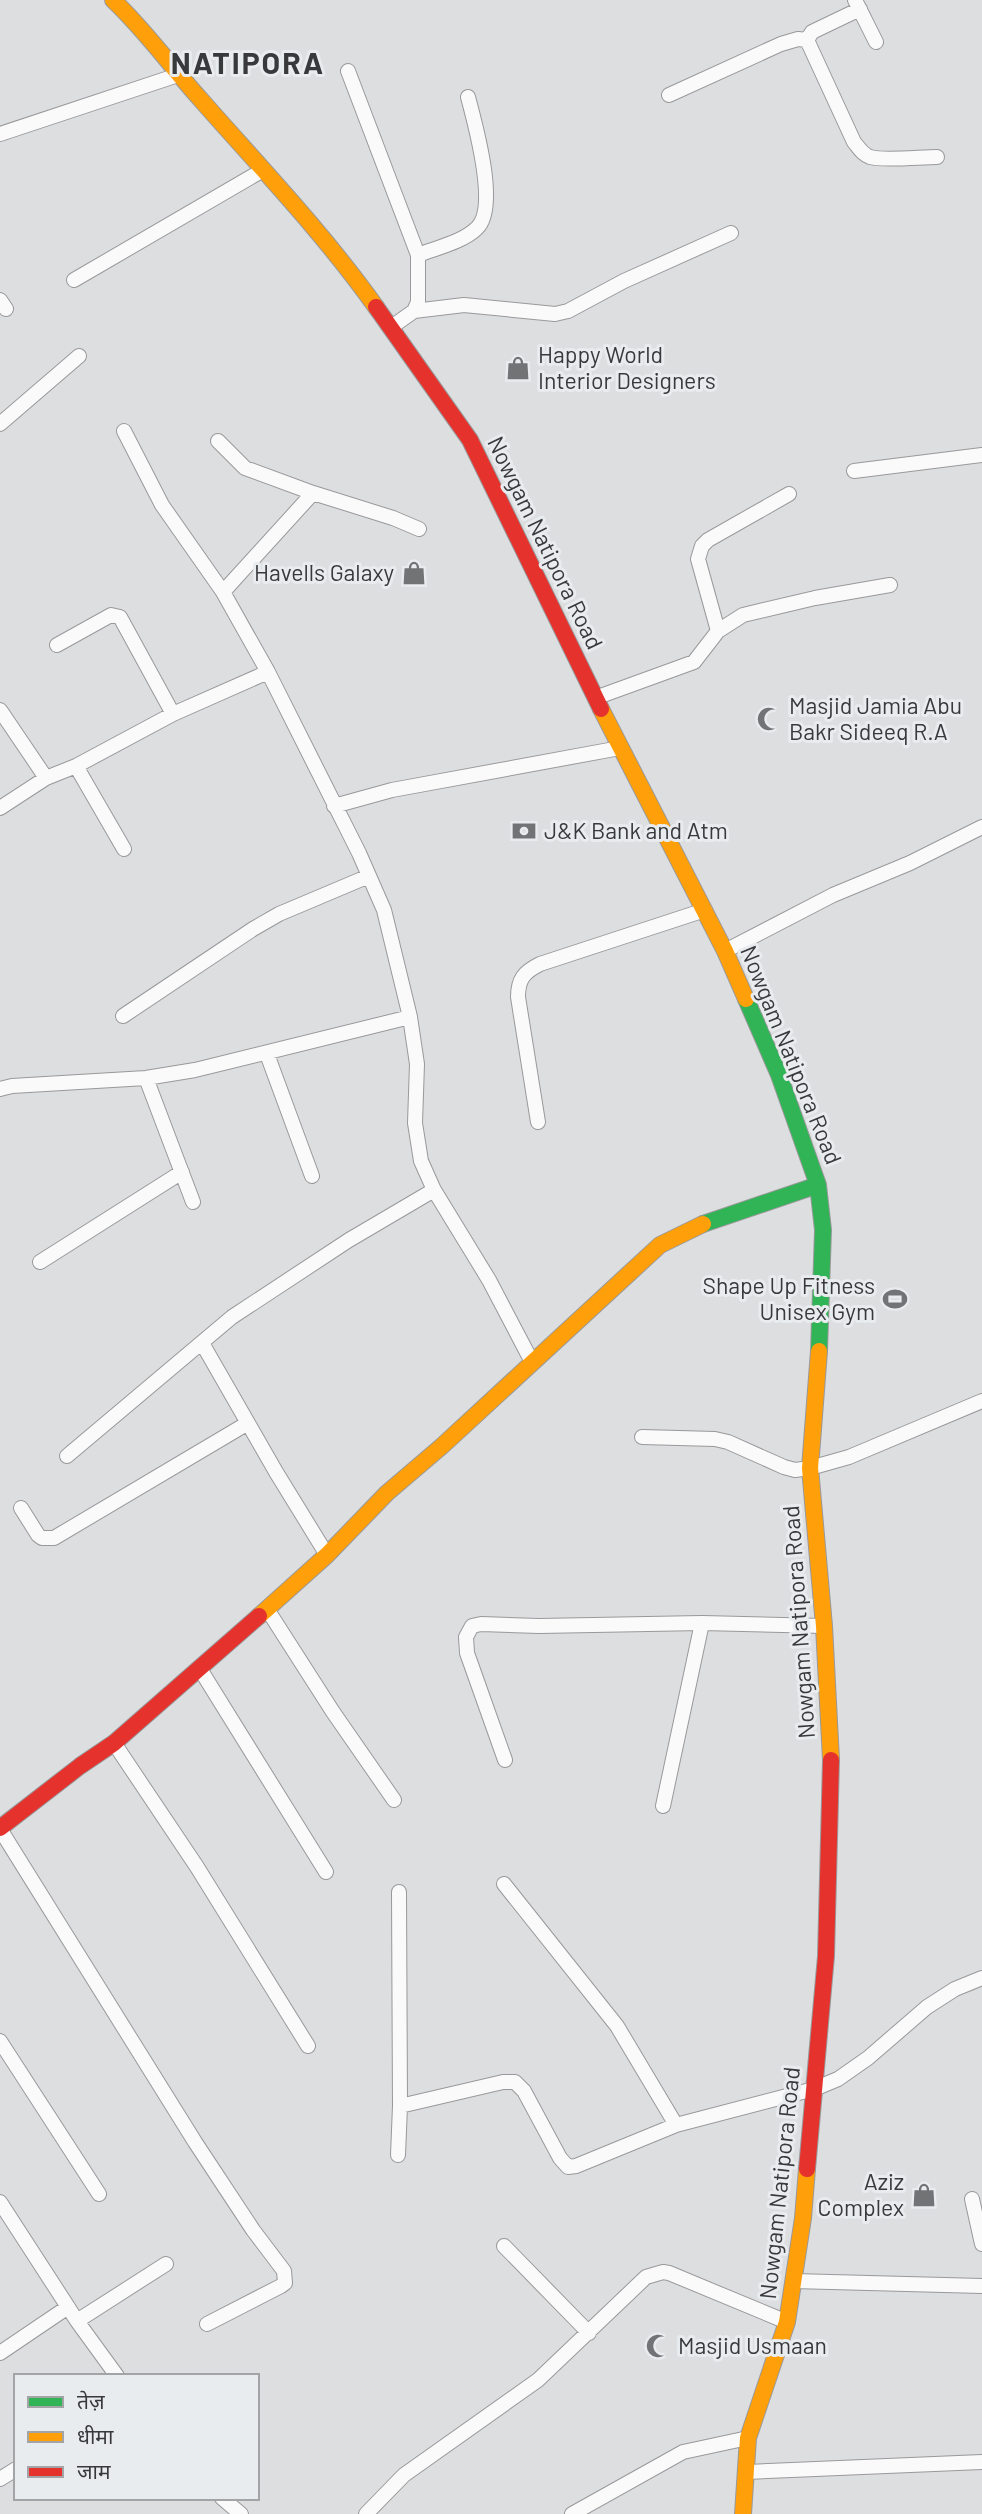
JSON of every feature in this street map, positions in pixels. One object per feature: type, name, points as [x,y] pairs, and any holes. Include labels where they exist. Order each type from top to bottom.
[{"type":"main road","name":"Nowgam Natipora Road","points":[[113,0],[135,21],[178,75],[355,278],[470,440],[595,698],[725,951],[779,1075],[818,1185],[823,1230],[819,1348],[810,1468],[824,1626],[831,1770],[826,1956],[803,2218],[787,2322],[748,2438],[743,2514]]},
{"type":"main road","points":[[0,1828],[114,1743],[200,1669],[327,1555],[387,1493],[442,1446],[660,1245],[699,1225],[818,1185]]},
{"type":"street","points":[[807,40],[812,32],[858,5],[876,42]]},
{"type":"street","points":[[669,95],[781,44],[799,39],[807,40]]},
{"type":"street","points":[[807,40],[861,152],[880,159],[937,157]]},
{"type":"street","points":[[348,71],[418,255],[420,286],[414,311]]},
{"type":"street","points":[[0,134],[178,75]]},
{"type":"street","points":[[418,255],[475,231],[484,220],[484,167],[468,97]]},
{"type":"street","points":[[74,280],[263,170]]},
{"type":"street","points":[[390,328],[414,311],[464,305],[555,314],[568,311],[624,281],[731,233]]},
{"type":"street","points":[[0,424],[79,356]]},
{"type":"street","points":[[124,430],[169,518],[223,592],[268,672],[384,910],[410,1017],[417,1064],[416,1141],[421,1161],[434,1190],[489,1280],[532,1362]]},
{"type":"street","points":[[218,441],[245,468],[419,529]]},
{"type":"street","points":[[854,471],[982,455]]},
{"type":"street","points":[[223,592],[313,493]]},
{"type":"street","points":[[718,631],[698,559],[702,546],[789,494]]},
{"type":"street","points":[[595,698],[694,662],[718,631],[743,615],[890,584]]},
{"type":"street","points":[[57,645],[111,615],[120,617],[173,714]]},
{"type":"street","points":[[0,808],[46,778],[76,766],[173,714],[268,672]]},
{"type":"street","points":[[0,710],[46,778]]},
{"type":"street","points":[[334,806],[392,790],[620,748]]},
{"type":"street","points":[[76,766],[124,849]]},
{"type":"street","points":[[725,951],[833,895],[910,863],[982,827]]},
{"type":"street","points":[[123,1016],[279,914],[369,876]]},
{"type":"street","points":[[538,1122],[518,997],[518,985],[522,976],[540,964],[705,910]]},
{"type":"street","points":[[0,1089],[146,1078],[268,1054],[410,1017]]},
{"type":"street","points":[[268,1054],[312,1175]]},
{"type":"street","points":[[146,1078],[193,1202]]},
{"type":"street","points":[[40,1262],[182,1172]]},
{"type":"street","points":[[67,1456],[232,1317],[349,1240],[434,1190]]},
{"type":"street","points":[[202,1343],[327,1555]]},
{"type":"street","points":[[642,1437],[715,1439],[795,1470],[849,1457],[982,1401]]},
{"type":"street","points":[[21,1508],[42,1538],[54,1538],[248,1423]]},
{"type":"street","points":[[267,1609],[394,1800]]},
{"type":"street","points":[[505,1760],[467,1653],[467,1630],[472,1626],[702,1623],[824,1626]]},
{"type":"street","points":[[663,1805],[702,1623]]},
{"type":"street","points":[[200,1669],[326,1872]]},
{"type":"street","points":[[114,1743],[197,1867],[308,2046]]},
{"type":"street","points":[[0,1828],[195,2142],[253,2230],[284,2271],[285,2283],[281,2286],[206,2324]]},
{"type":"street","points":[[504,1884],[617,2026],[676,2125]]},
{"type":"street","points":[[398,2155],[399,1892]]},
{"type":"street","points":[[400,2106],[503,2082],[514,2082],[524,2091],[560,2158],[565,2165],[573,2167],[676,2125],[814,2089],[838,2079],[927,2007],[955,1989],[982,1978]]},
{"type":"street","points":[[0,2041],[99,2194]]},
{"type":"street","points":[[972,2199],[982,2244]]},
{"type":"street","points":[[0,2202],[6,2223],[116,2374]]},
{"type":"street","points":[[504,2246],[589,2333]]},
{"type":"street","points":[[77,2321],[166,2264]]},
{"type":"street","points":[[366,2514],[404,2475],[538,2380],[646,2277],[663,2272],[683,2278],[787,2322]]},
{"type":"street","points":[[793,2281],[982,2286]]},
{"type":"street","points":[[0,2353],[68,2307]]},
{"type":"street","points":[[572,2514],[683,2452],[748,2438]]},
{"type":"street","points":[[747,2472],[982,2462]]},
{"type":"street","points":[[224,2500],[241,2514]]},
{"type":"traffic: fast","points":[[746,999],[779,1075],[818,1185],[823,1230],[819,1351]]},
{"type":"traffic: fast","points":[[703,1224],[818,1185]]},
{"type":"traffic: slow","points":[[113,0],[314,227],[376,307]]},
{"type":"traffic: slow","points":[[601,709],[725,951],[746,999]]},
{"type":"traffic: slow","points":[[259,1616],[327,1555],[387,1493],[442,1446],[660,1245],[703,1224]]},
{"type":"traffic: slow","points":[[819,1351],[810,1468],[824,1626],[831,1760]]},
{"type":"traffic: slow","points":[[743,2514],[748,2438],[787,2322],[803,2218],[807,2169]]},
{"type":"traffic: jam","points":[[376,307],[470,440],[601,709]]},
{"type":"traffic: jam","points":[[0,1828],[114,1743],[259,1616]]},
{"type":"traffic: jam","points":[[807,2169],[826,1956],[831,1760]]},
{"type":"place","name":"Happy World Interior Designers","points":[[518,368]]},
{"type":"place","name":"Havells Galaxy","points":[[414,573]]},
{"type":"place","name":"Masjid Jamia Abu Bakr Sideeq R.A","points":[[769,719]]},
{"type":"place","name":"J&K Bank and Atm","points":[[524,831]]},
{"type":"place","name":"Shape Up Fitness Unisex Gym","points":[[895,1299]]},
{"type":"place","name":"Aziz Complex","points":[[924,2195]]},
{"type":"place","name":"Masjid Usmaan","points":[[658,2346]]},
{"type":"district","name":"NATIPORA","points":[[248,64]]}]
